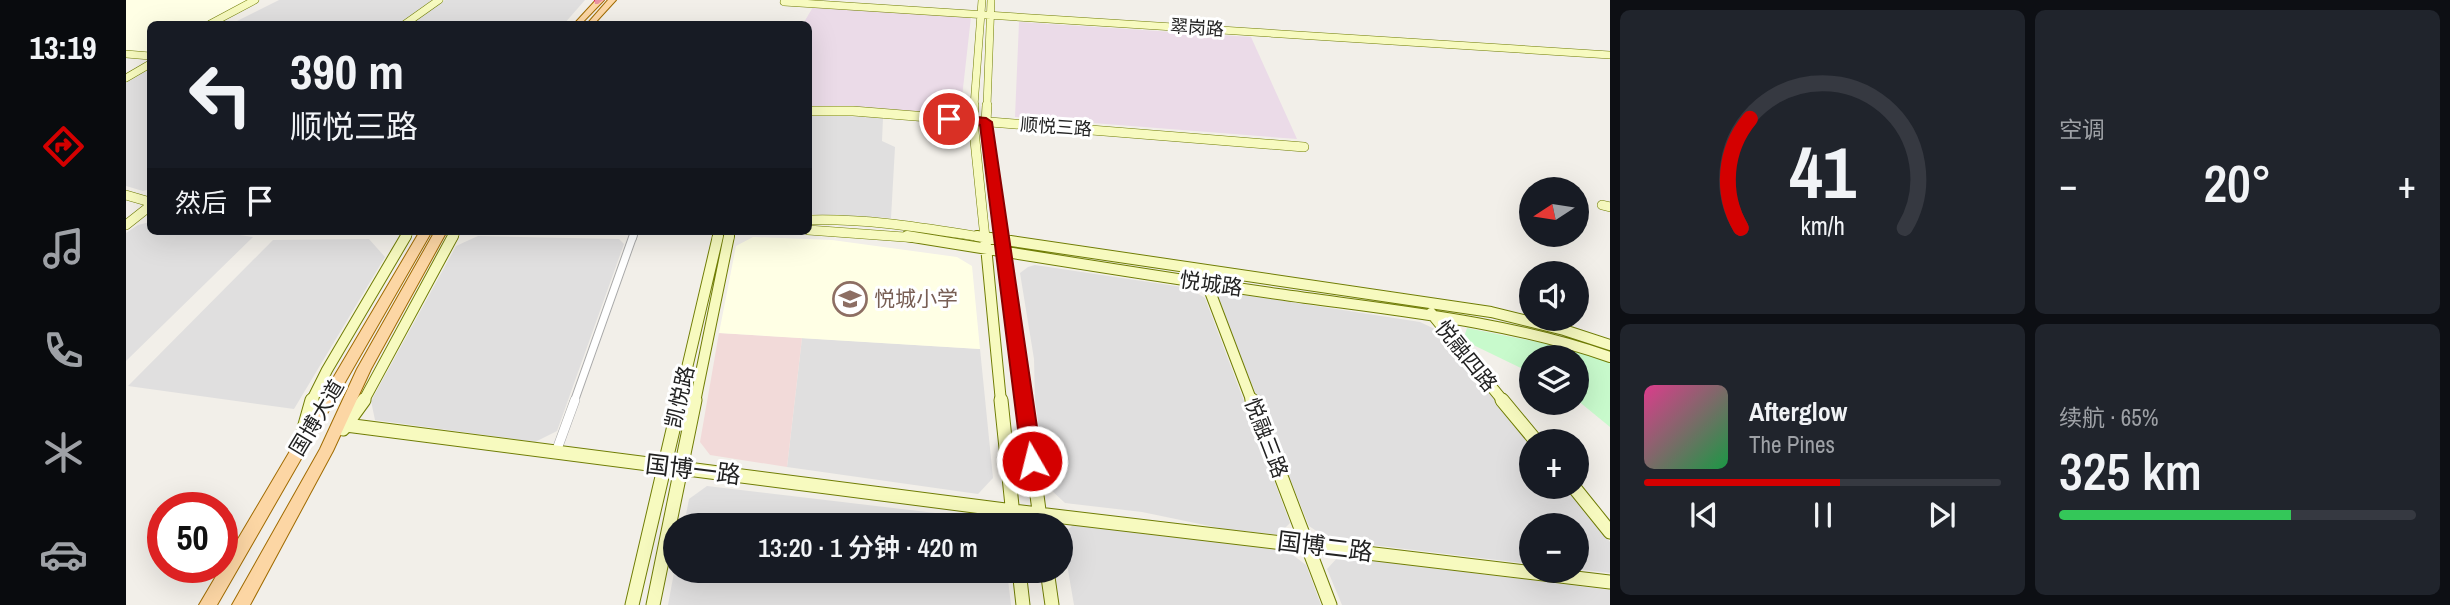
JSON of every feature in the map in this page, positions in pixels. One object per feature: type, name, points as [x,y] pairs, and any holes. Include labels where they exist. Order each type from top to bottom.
[{"type":"main road","points":[[216,21],[255,0]]},
{"type":"main road","points":[[226,21],[265,0]]},
{"type":"main road","points":[[409,21],[439,0]]},
{"type":"main road","points":[[593,21],[612,0]]},
{"type":"main road","name":"翠岗路","points":[[819,0],[980,13]]},
{"type":"main road","points":[[982,0],[973,121],[1013,511]]},
{"type":"main road","points":[[991,0],[986,122],[1039,513]]},
{"type":"main road","points":[[580,21],[599,1]]},
{"type":"main road","name":"翠岗路","points":[[784,1],[1610,53]]},
{"type":"main road","points":[[126,54],[147,57]]},
{"type":"main road","points":[[126,71],[147,59]]},
{"type":"main road","points":[[126,78],[147,66]]},
{"type":"main road","name":"顺悦三路","points":[[812,111],[853,111],[1304,146]]},
{"type":"main road","points":[[126,195],[147,203]]},
{"type":"main road","points":[[126,209],[146,214]]},
{"type":"main road","points":[[126,225],[146,214]]},
{"type":"main road","name":"悦城路","points":[[812,220],[836,219],[901,225],[985,244]]},
{"type":"main road","name":"悦城路","points":[[812,230],[835,229],[1002,246],[1491,312],[1564,330],[1610,345]]},
{"type":"main road","points":[[299,447],[312,400],[407,235]]},
{"type":"main road","name":"国博大道","points":[[208,605],[424,235]]},
{"type":"main road","name":"国博大道","points":[[242,605],[326,451],[364,369],[439,235]]},
{"type":"main road","points":[[326,451],[369,393],[454,235]]},
{"type":"main road","name":"凯悦路","points":[[632,605],[718,235]]},
{"type":"main road","name":"凯悦路","points":[[653,605],[728,235]]},
{"type":"main road","name":"悦城路","points":[[1002,246],[1207,284],[1433,316],[1567,342],[1610,356]]},
{"type":"main road","name":"悦融三路","points":[[1202,271],[1330,605]]},
{"type":"main road","name":"悦融四路","points":[[1423,303],[1526,429]]},
{"type":"main road","name":"国博一路","points":[[346,425],[1020,513]]},
{"type":"main road","points":[[1583,499],[1610,532]]},
{"type":"main road","name":"国博二路","points":[[1073,522],[1307,545],[1610,582]]},
{"type":"main road","points":[[1021,583],[1023,605]]},
{"type":"main road","points":[[1049,583],[1052,605]]},
{"type":"street","points":[[556,452],[634,235]]},
{"type":"shaded area","points":[[126,0],[250,0],[211,21],[147,21],[147,53],[126,51]]},
{"type":"shaded area","points":[[279,0],[433,0],[402,21],[237,21]]},
{"type":"shaded area","points":[[445,0],[585,0],[567,21],[415,21]]},
{"type":"shaded area","points":[[813,7],[971,17],[960,115],[856,107],[812,107],[812,21],[805,21]]},
{"type":"shaded area","points":[[1019,22],[1251,37],[1297,139],[1015,117]]},
{"type":"shaded area","points":[[147,71],[147,190],[143,191],[126,186],[126,83]]},
{"type":"shaded area","points":[[812,114],[883,118],[882,141],[895,147],[891,218],[812,214]]},
{"type":"shaded area","points":[[147,223],[147,235],[253,237],[126,361],[126,233]]},
{"type":"shaded area","points":[[478,236],[619,239],[624,244],[557,431],[535,442],[375,420],[371,401],[456,246]]},
{"type":"shaded area","name":"悦城小学","points":[[753,237],[832,240],[957,257],[972,266],[980,349],[719,333],[736,246]]},
{"type":"shaded area","points":[[369,239],[385,257],[294,409],[128,386],[273,240]]},
{"type":"shaded area","points":[[1035,265],[1189,288],[1205,298],[1290,523],[1278,535],[1224,529],[1142,512],[1065,503],[1048,487],[1035,401],[1034,359],[1020,273]]},
{"type":"shaded area","points":[[1227,292],[1420,322],[1441,332],[1519,429],[1519,499],[1576,499],[1587,513],[1519,513],[1519,563],[1330,540],[1309,526],[1217,298]]},
{"type":"shaded area","points":[[719,333],[802,338],[787,467],[710,455],[700,442]]},
{"type":"shaded area","points":[[802,338],[980,349],[993,478],[978,494],[787,467]]},
{"type":"shaded area","points":[[707,486],[935,513],[686,513],[689,499]]},
{"type":"shaded area","points":[[1589,516],[1610,542],[1610,573],[1589,570]]},
{"type":"shaded area","points":[[1073,525],[1285,549],[1306,565],[1321,605],[1074,605],[1070,583],[1073,583]]},
{"type":"shaded area","points":[[1339,556],[1519,579],[1519,583],[1554,583],[1610,590],[1610,605],[1342,605],[1327,569]]},
{"type":"shaded area","points":[[672,583],[1008,583],[1011,605],[668,605]]},
{"type":"green space","points":[[1467,328],[1553,345],[1519,345],[1519,367],[1463,340]]},
{"type":"green space","points":[[1589,355],[1610,362],[1610,427],[1589,410]]},
{"type":"place","name":"悦城小学","points":[[850,299]]},
{"type":"route","points":[[949,119],[986,122],[1032,461]]}]
